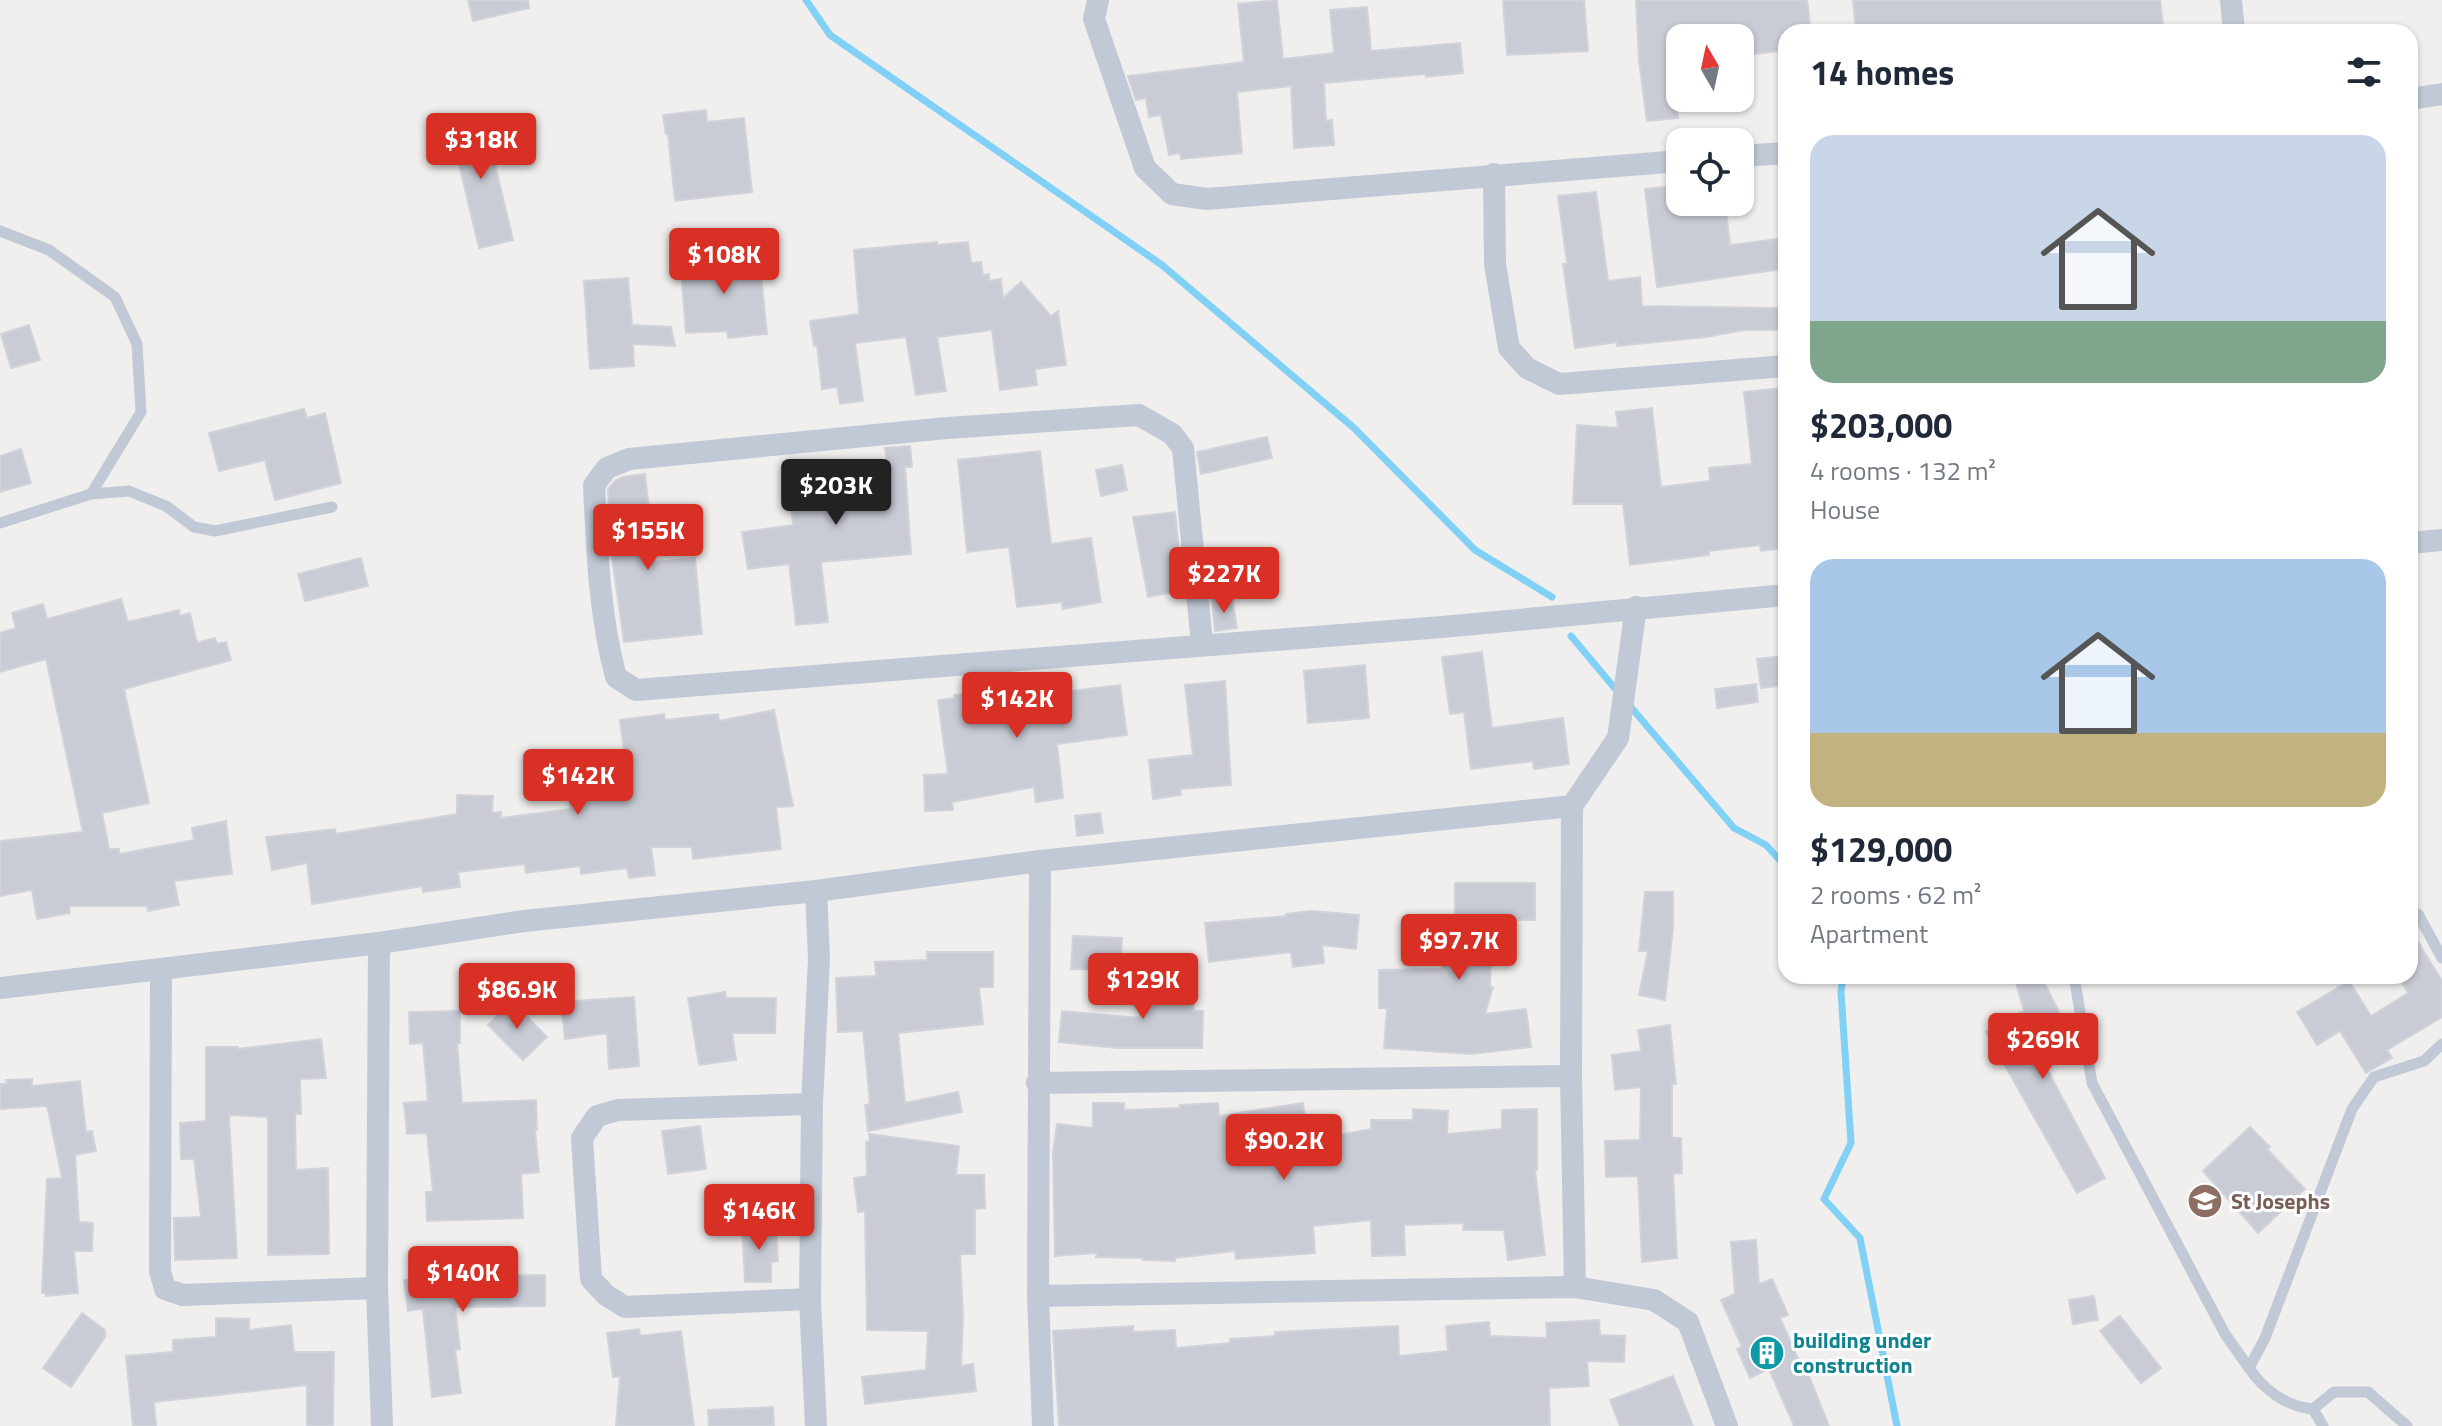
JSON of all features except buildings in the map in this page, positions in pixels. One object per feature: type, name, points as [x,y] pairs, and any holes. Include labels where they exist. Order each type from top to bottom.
[{"type":"street","points":[[1098,0],[1094,19],[1145,168],[1172,194],[1207,199],[1666,162]]},
{"type":"street","points":[[2231,0],[2233,24]]},
{"type":"street","points":[[2418,98],[2442,94]]},
{"type":"street","points":[[1754,155],[1778,154]]},
{"type":"street","points":[[1494,174],[1495,264],[1509,348],[1527,368],[1559,384],[1778,367]]},
{"type":"street","points":[[1202,644],[1183,448],[1172,434],[1139,415],[947,428],[629,459],[607,468],[594,485],[598,578],[609,651],[616,677],[636,690],[1442,627],[1778,596]]},
{"type":"street","points":[[2418,542],[2442,540]]},
{"type":"street","points":[[1575,1287],[1571,1076],[1572,806],[1618,738],[1636,607]]},
{"type":"street","points":[[0,988],[379,943],[524,921],[816,891],[1040,861],[1572,806]]},
{"type":"street","points":[[1040,861],[1038,1296],[1043,1426]]},
{"type":"street","points":[[816,891],[819,959],[812,1104],[810,1299],[816,1426]]},
{"type":"street","points":[[379,943],[377,1288],[382,1426]]},
{"type":"street","points":[[161,969],[160,1271],[165,1289],[183,1295],[377,1288]]},
{"type":"street","points":[[1037,1083],[1571,1076]]},
{"type":"street","points":[[810,1299],[625,1307],[606,1295],[591,1279],[582,1138],[597,1116],[618,1110],[812,1104]]},
{"type":"street","points":[[1038,1296],[1575,1287],[1654,1300],[1688,1322],[1727,1426]]},
{"type":"lane","points":[[0,231],[49,250],[115,297],[137,344],[141,412],[91,494]]},
{"type":"lane","points":[[0,523],[91,494],[129,491],[166,506],[194,527],[215,531],[332,507]]},
{"type":"lane","points":[[2418,914],[2442,958]]},
{"type":"lane","points":[[2075,984],[2092,1083],[2225,1334],[2263,1387],[2299,1408],[2313,1409],[2334,1392],[2368,1392],[2407,1426]]},
{"type":"lane","points":[[2249,1368],[2265,1338],[2352,1109],[2374,1077],[2424,1061],[2442,1044]]},
{"type":"lane","points":[[2313,1409],[2323,1426]]},
{"type":"waterway","points":[[806,0],[830,35],[1162,265],[1354,428],[1475,550],[1552,597]]},
{"type":"waterway","points":[[1571,636],[1618,692]]},
{"type":"waterway","points":[[1629,705],[1734,828],[1766,845],[1778,858]]},
{"type":"waterway","points":[[1842,984],[1851,1143],[1824,1199],[1860,1238],[1897,1426]]},
{"type":"place","name":"St Josephs","points":[[2205,1201]]},
{"type":"place","name":"building under construction","points":[[1767,1353]]}]
